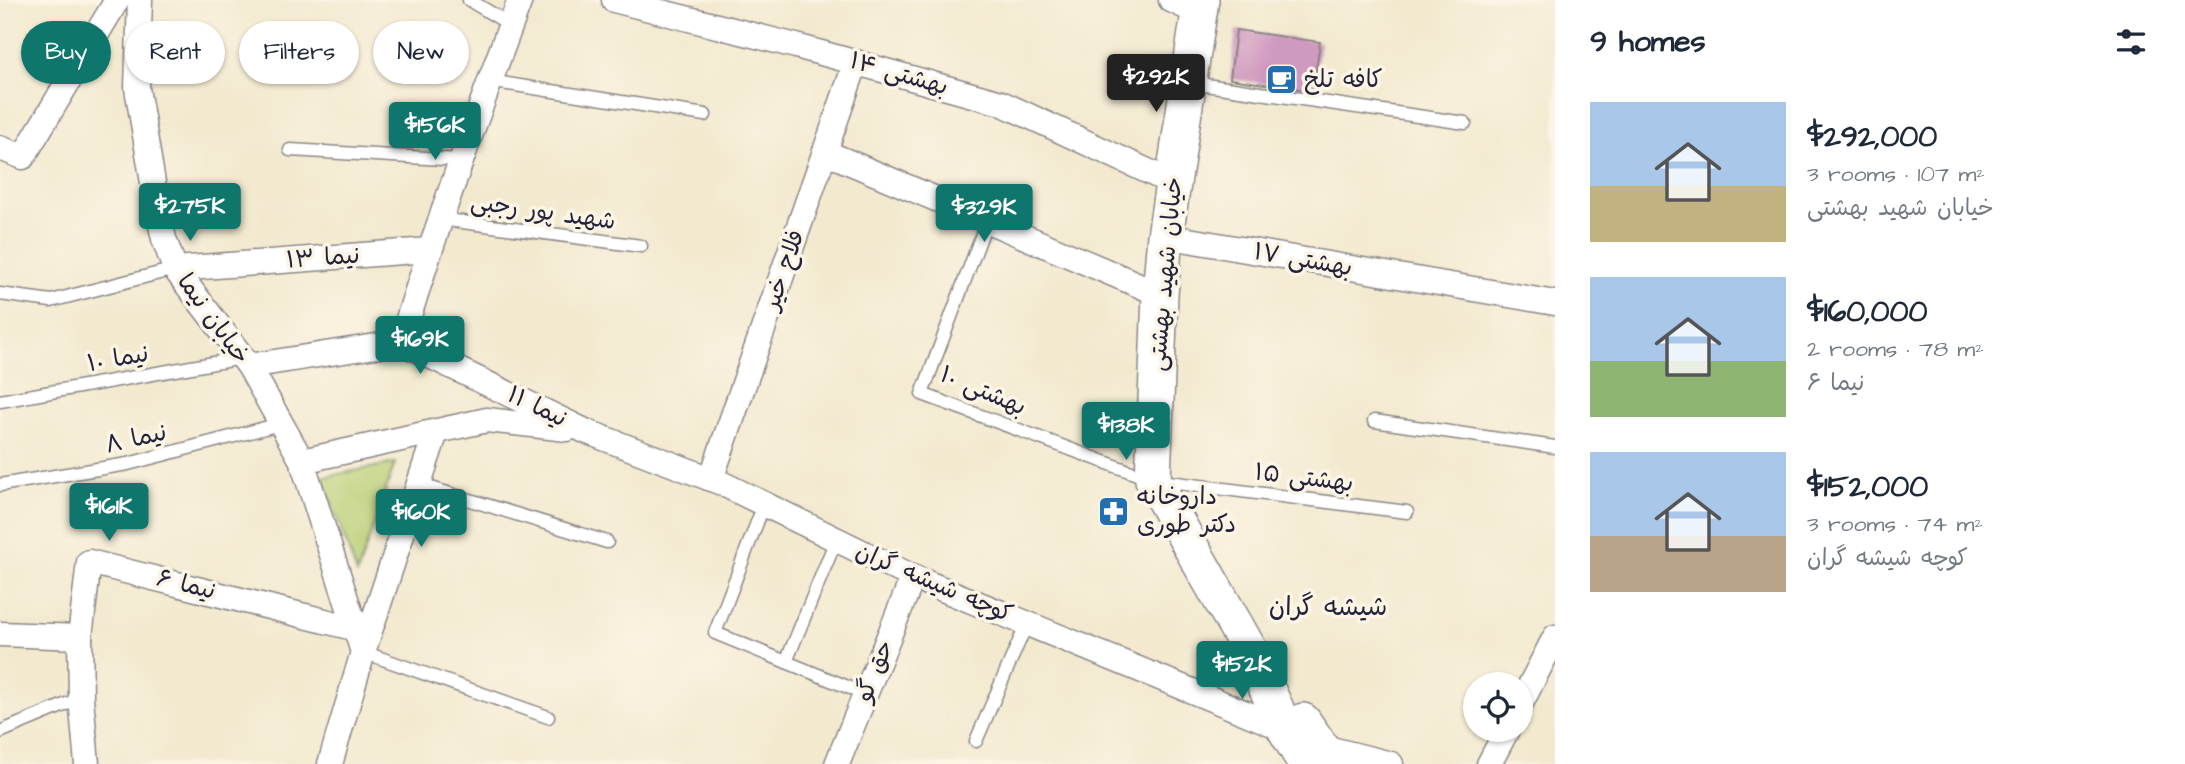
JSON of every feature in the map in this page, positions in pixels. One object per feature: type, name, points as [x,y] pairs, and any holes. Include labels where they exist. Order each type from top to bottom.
[{"type":"main road","name":"خیابان شهید بهشتی","points":[[1153,480],[1160,294],[1165,236],[1189,83],[1190,4]]},
{"type":"main road","points":[[1153,480],[1250,651],[1320,759]]},
{"type":"main road","points":[[1250,651],[1285,729],[1320,759]]},
{"type":"street","points":[[0,148],[23,157],[117,0]]},
{"type":"street","name":"خیابان نیما","points":[[140,0],[137,88],[164,239],[175,269],[245,362],[302,461],[360,640]]},
{"type":"street","points":[[245,362],[401,342],[460,160],[520,0]]},
{"type":"street","name":"بهشتی ۱۴","points":[[614,0],[856,62],[1001,103],[1173,183]]},
{"type":"street","name":"فلاح خیر","points":[[711,479],[856,62]]},
{"type":"street","points":[[825,152],[1160,294]]},
{"type":"street","name":"بهشتی ۱۷","points":[[1165,236],[1555,303]]},
{"type":"street","name":"نیما ۱۳","points":[[175,269],[429,250]]},
{"type":"street","name":"نیما ۱۱","points":[[401,342],[585,431]]},
{"type":"street","points":[[302,461],[488,420],[585,431]]},
{"type":"street","name":"کوچه شیشه گران","points":[[585,431],[711,479],[913,577],[1285,729]]},
{"type":"street","points":[[330,764],[360,640],[436,432]]},
{"type":"street","name":"نیما ۶","points":[[86,764],[80,637],[89,562],[360,640]]},
{"type":"street","name":"حق گو","points":[[837,764],[913,577]]},
{"type":"street","points":[[0,634],[80,637]]},
{"type":"street","points":[[1533,680],[1555,637]]},
{"type":"street","points":[[1489,764],[1501,742]]},
{"type":"street","points":[[1320,759],[1391,764]]},
{"type":"lane","points":[[469,0],[511,25]]},
{"type":"lane","points":[[489,81],[705,115]]},
{"type":"lane","points":[[1189,83],[1465,123]]},
{"type":"lane","points":[[290,150],[460,160]]},
{"type":"lane","name":"شهید پور رجبی","points":[[440,219],[641,246]]},
{"type":"lane","name":"بهشتی ۱۰","points":[[987,221],[922,394],[1153,480]]},
{"type":"lane","points":[[0,294],[51,301],[175,269]]},
{"type":"lane","name":"نیما ۱۰","points":[[0,401],[245,362]]},
{"type":"lane","points":[[1374,421],[1555,447]]},
{"type":"lane","name":"نیما ۸","points":[[0,485],[128,464],[280,424]]},
{"type":"lane","name":"بهشتی ۱۵","points":[[1153,480],[1407,512]]},
{"type":"lane","points":[[418,484],[607,542]]},
{"type":"lane","points":[[764,504],[715,633],[865,694]]},
{"type":"lane","points":[[786,662],[836,540]]},
{"type":"lane","points":[[976,741],[1027,623]]},
{"type":"lane","points":[[360,640],[548,717]]},
{"type":"lane","points":[[0,732],[81,698]]},
{"type":"green space","points":[[395,463],[357,574],[323,477]]},
{"type":"building","points":[[1236,30],[1320,42],[1313,91],[1230,79]]},
{"type":"place","name":"کافه تلخ","points":[[1281,80]]},
{"type":"place","name":"داروخانه دکتر طوری","points":[[1114,511]]},
{"type":"district","name":"شیشه گران","points":[[1328,607]]}]
